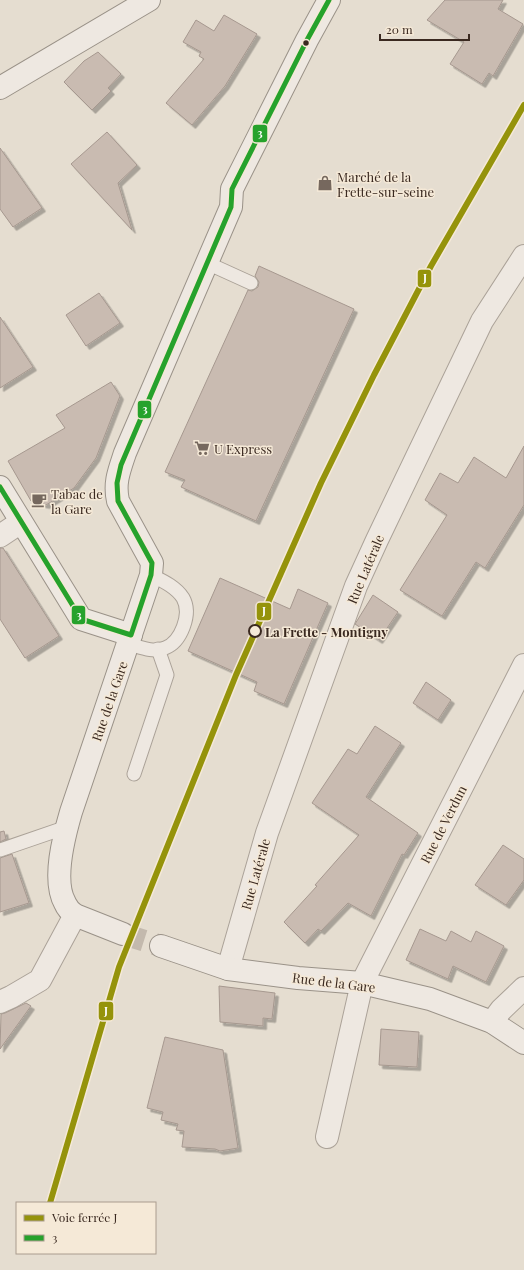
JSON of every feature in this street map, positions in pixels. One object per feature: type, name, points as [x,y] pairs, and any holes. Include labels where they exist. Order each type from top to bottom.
[{"type":"street","points":[[0,88],[149,0]]},
{"type":"street","points":[[151,575],[152,563],[118,501],[116,481],[125,453],[231,207],[232,189],[307,40],[329,0]]},
{"type":"street","name":"Rue Latérale","points":[[228,969],[267,833],[356,586],[482,321],[524,256]]},
{"type":"street","points":[[0,487],[82,619],[130,640]]},
{"type":"street","points":[[0,536],[21,522]]},
{"type":"street","name":"Rue de la Gare","points":[[75,915],[64,903],[60,887],[59,872],[61,852],[67,827],[151,575]]},
{"type":"street","name":"Rue de Verdun","points":[[327,1138],[362,982],[524,665]]},
{"type":"street","points":[[0,1002],[12,997],[40,980],[75,915],[123,934]]},
{"type":"street","name":"Rue de la Gare","points":[[161,946],[228,969],[298,978],[362,982],[430,999],[492,1022],[524,1043]]},
{"type":"street","points":[[492,1022],[501,1010],[524,988]]},
{"type":"lane","points":[[207,263],[251,283]]},
{"type":"lane","points":[[130,640],[148,650],[164,649],[174,643],[183,626],[187,611],[184,599],[175,588],[151,575]]},
{"type":"lane","points":[[134,774],[167,675],[158,649]]},
{"type":"lane","points":[[0,850],[67,827]]},
{"type":"building","points":[[445,0],[503,0],[498,9],[523,24],[493,76],[489,73],[482,84],[450,64],[464,42],[427,20]]},
{"type":"building","points":[[224,15],[257,34],[225,86],[192,125],[166,103],[204,59],[199,56],[201,52],[183,42],[196,20],[214,31]]},
{"type":"building","points":[[98,52],[121,74],[108,88],[111,91],[92,110],[64,82],[84,61]]},
{"type":"building","points":[[107,132],[137,165],[118,183],[132,230],[71,164]]},
{"type":"building","points":[[0,148],[42,208],[13,227],[0,209]]},
{"type":"building","points":[[259,266],[354,309],[256,521],[181,487],[185,480],[165,472],[248,290],[252,291],[258,287],[259,282],[255,276]]},
{"type":"building","points":[[99,293],[120,323],[86,346],[66,315]]},
{"type":"building","points":[[0,317],[33,367],[0,388]]},
{"type":"building","points":[[111,382],[120,396],[96,458],[74,488],[46,505],[31,501],[8,461],[65,428],[56,415]]},
{"type":"building","points":[[524,446],[524,505],[485,568],[476,562],[442,616],[400,590],[447,515],[425,500],[440,473],[458,483],[474,457],[506,478]]},
{"type":"building","points":[[0,548],[3,548],[59,636],[25,658],[0,619]]},
{"type":"building","points":[[220,578],[290,609],[298,589],[328,603],[284,704],[254,691],[257,682],[188,651]]},
{"type":"building","points":[[373,595],[398,612],[379,640],[355,624]]},
{"type":"building","points":[[426,682],[451,700],[438,720],[413,703]]},
{"type":"building","points":[[375,726],[401,743],[366,797],[418,833],[404,855],[402,854],[371,916],[348,903],[321,931],[318,929],[305,943],[284,922],[317,886],[315,885],[359,835],[312,803],[348,749],[357,754]]},
{"type":"building","points":[[4,831],[6,839],[0,842],[0,832]]},
{"type":"building","points":[[503,845],[524,859],[524,880],[506,905],[475,885]]},
{"type":"building","points":[[12,854],[29,903],[0,912],[0,858]]},
{"type":"building","points":[[420,929],[446,941],[451,931],[471,942],[476,931],[504,946],[486,982],[453,966],[448,979],[406,960]]},
{"type":"building","points":[[219,986],[275,993],[272,1019],[263,1018],[263,1026],[220,1022]]},
{"type":"building","points":[[26,1003],[31,1006],[0,1049],[1,1014]]},
{"type":"building","points":[[381,1029],[419,1032],[417,1067],[379,1065]]},
{"type":"building","points":[[165,1037],[223,1050],[238,1148],[220,1151],[215,1149],[182,1147],[184,1131],[176,1130],[178,1124],[161,1120],[163,1112],[147,1108]]},
{"type":"tunnel","points":[[123,934],[161,946]]},
{"type":"rail line","name":"J","points":[[50,1202],[119,967],[236,675],[321,483],[374,375],[431,266],[524,105]]},
{"type":"transit line","name":"3","points":[[0,487],[81,619],[131,635],[151,575],[152,563],[118,501],[117,483],[121,465],[231,207],[232,189],[307,40],[329,0]]},
{"type":"place","name":"Marché de la Frette-sur-seine","points":[[325,183]]},
{"type":"place","name":"U Express","points":[[202,448]]},
{"type":"place","name":"Tabac de la Gare","points":[[39,500]]},
{"type":"place","name":"La Frette - Montigny","points":[[255,631]]}]
